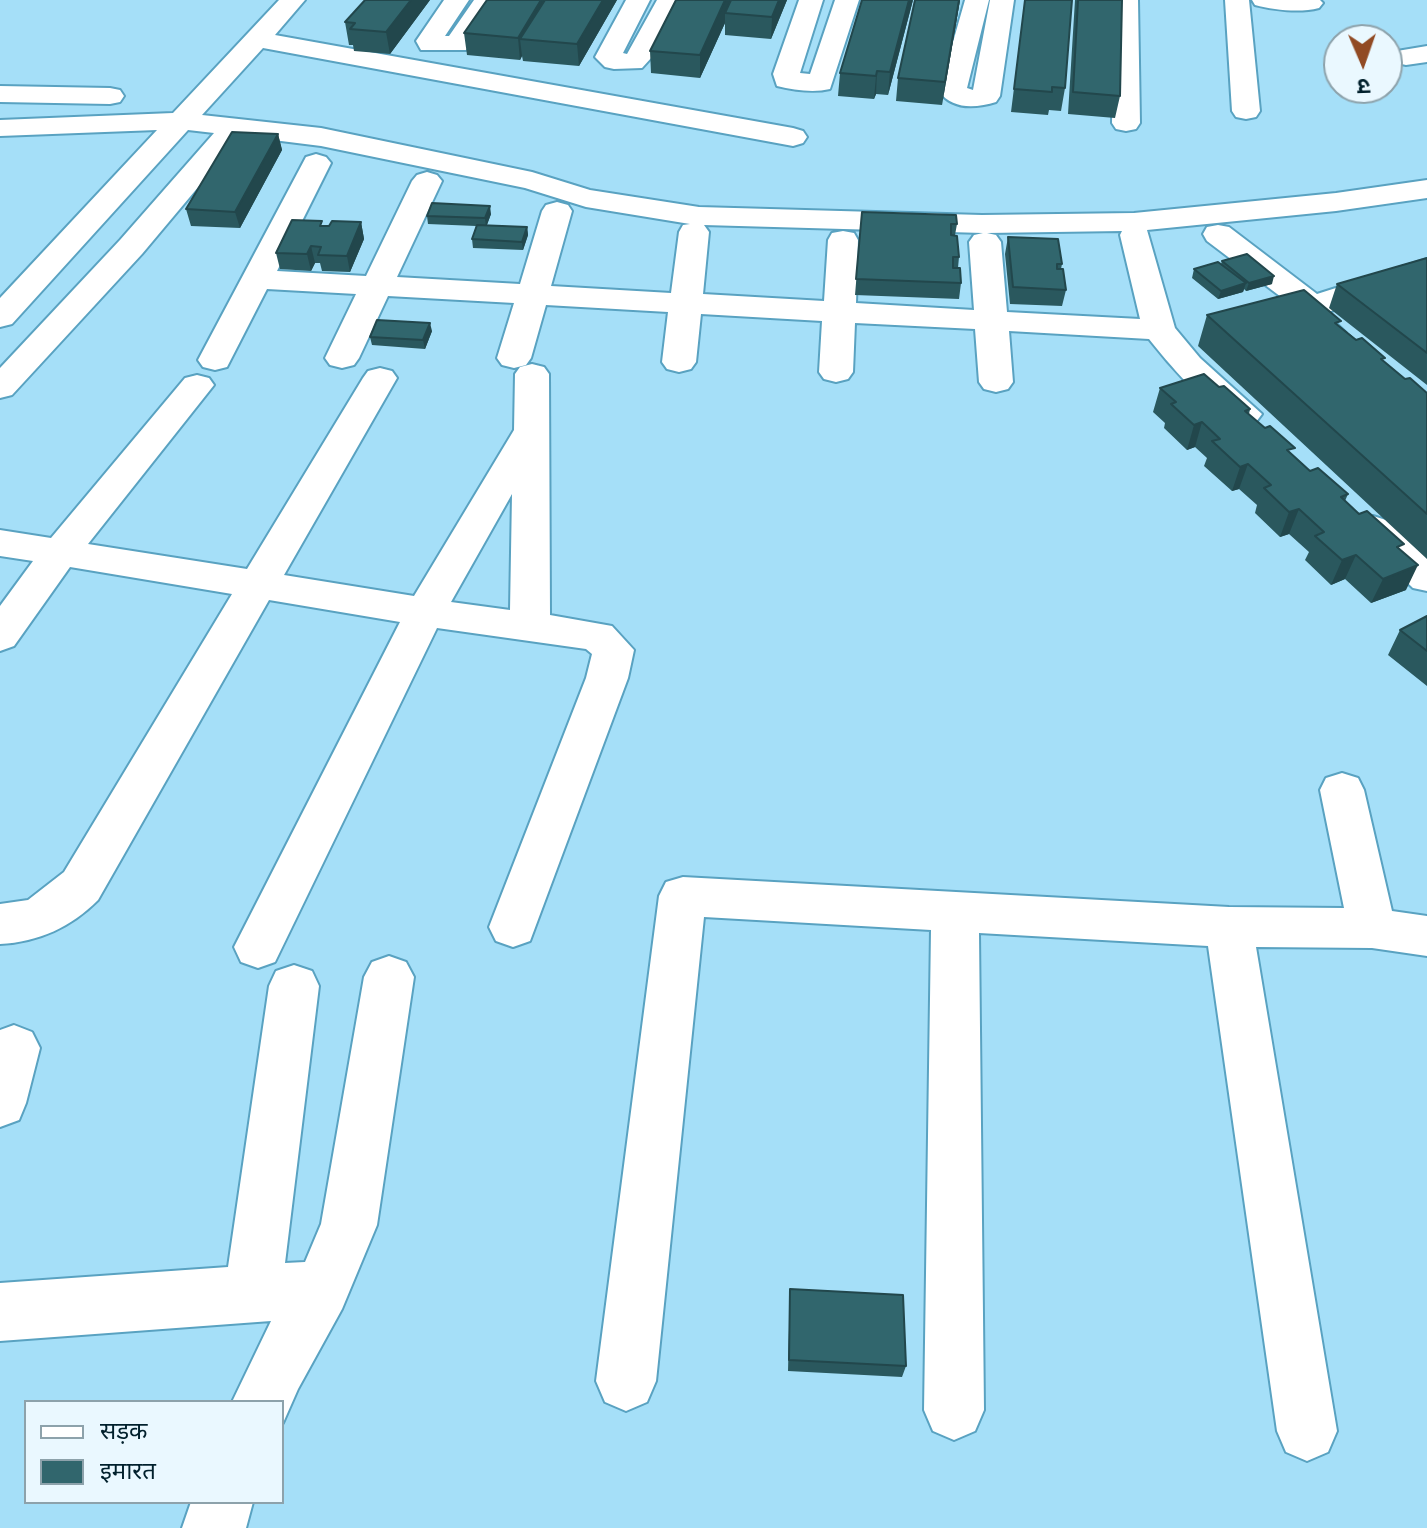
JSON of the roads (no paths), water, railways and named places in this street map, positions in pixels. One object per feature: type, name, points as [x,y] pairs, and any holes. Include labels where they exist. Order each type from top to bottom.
[{"type":"street","points":[[204,98],[259,0]]},
{"type":"street","points":[[0,317],[293,0]]},
{"type":"street","points":[[457,0],[429,41],[430,44],[457,44],[486,0]]},
{"type":"street","points":[[638,0],[608,57],[614,61],[633,62],[639,57],[669,0]]},
{"type":"street","points":[[811,0],[786,74],[787,80],[794,83],[820,83],[847,0]]},
{"type":"street","points":[[977,0],[953,91],[970,98],[986,96],[1002,0]]},
{"type":"street","points":[[1126,0],[1126,123]]},
{"type":"street","points":[[1237,0],[1246,111]]},
{"type":"street","points":[[1264,0],[1310,3]]},
{"type":"street","points":[[257,39],[793,137]]},
{"type":"street","points":[[0,94],[204,98]]},
{"type":"street","points":[[0,128],[183,121],[321,137],[532,181],[586,198],[699,216],[982,224],[1134,222],[1336,202],[1427,189]]},
{"type":"street","points":[[0,388],[131,247],[233,128]]},
{"type":"street","points":[[0,636],[59,554],[206,372],[316,163]]},
{"type":"street","points":[[342,358],[427,181]]},
{"type":"street","points":[[530,627],[532,429],[523,366],[533,294],[557,211]]},
{"type":"street","points":[[679,362],[694,232]]},
{"type":"street","points":[[1218,234],[1296,311],[1358,357]]},
{"type":"street","points":[[1135,235],[1165,336],[1188,365],[1272,439]]},
{"type":"street","points":[[836,372],[843,240]]},
{"type":"street","points":[[985,242],[996,382]]},
{"type":"street","points":[[1296,311],[1425,271]]},
{"type":"street","points":[[257,279],[989,320],[1165,336],[1207,333]]},
{"type":"street","points":[[0,924],[34,921],[63,906],[81,886],[380,378]]},
{"type":"street","points":[[258,947],[425,612],[532,429]]},
{"type":"street","points":[[1343,503],[1427,578]]},
{"type":"street","points":[[0,543],[425,612],[598,636],[613,650],[607,678],[513,927]]},
{"type":"street","points":[[1342,790],[1372,928]]},
{"type":"street","points":[[626,1381],[683,896],[1229,927],[1372,928],[1427,936]]},
{"type":"street","points":[[954,1410],[955,911]]},
{"type":"street","points":[[1229,927],[1307,1431]]},
{"type":"street","points":[[263,1400],[277,1368],[322,1289],[349,1225],[389,977]]},
{"type":"street","points":[[253,1294],[294,986]]},
{"type":"street","points":[[0,1103],[14,1048]]},
{"type":"street","points":[[0,1312],[322,1289]]},
{"type":"street","points":[[214,1528],[221,1504]]}]
